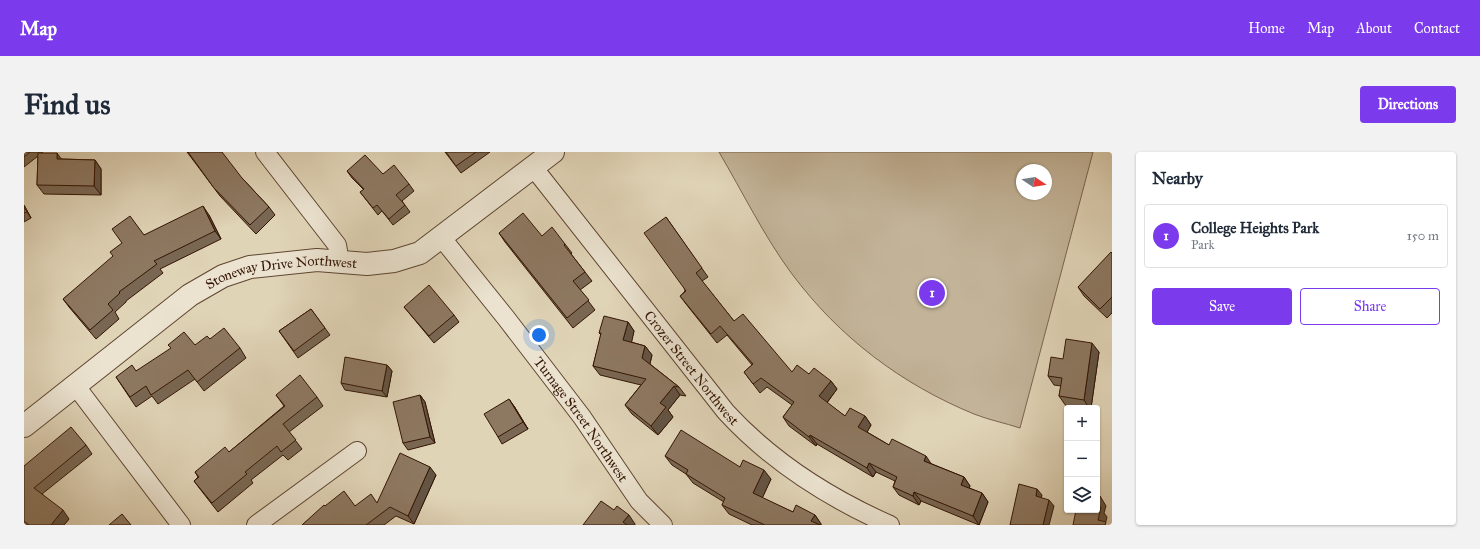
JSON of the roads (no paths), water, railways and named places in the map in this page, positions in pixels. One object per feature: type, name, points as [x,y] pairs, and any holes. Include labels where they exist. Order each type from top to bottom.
[{"type":"street","points":[[266,152],[337,245],[340,262]]},
{"type":"street","name":"Stoneway Drive Northwest","points":[[24,426],[190,295],[223,276],[250,267],[317,260],[367,264],[394,261],[420,253],[544,157]]},
{"type":"street","name":"Crozer Street Northwest","points":[[544,157],[726,412],[743,430],[773,455],[816,486],[859,511],[890,525]]},
{"type":"street","name":"Turnage Street Northwest","points":[[441,237],[506,318],[582,417],[639,501],[663,525]]},
{"type":"street","points":[[75,385],[181,525]]},
{"type":"street","points":[[256,525],[357,451]]},
{"type":"place","name":"College Heights Park","points":[[932,293]]}]
